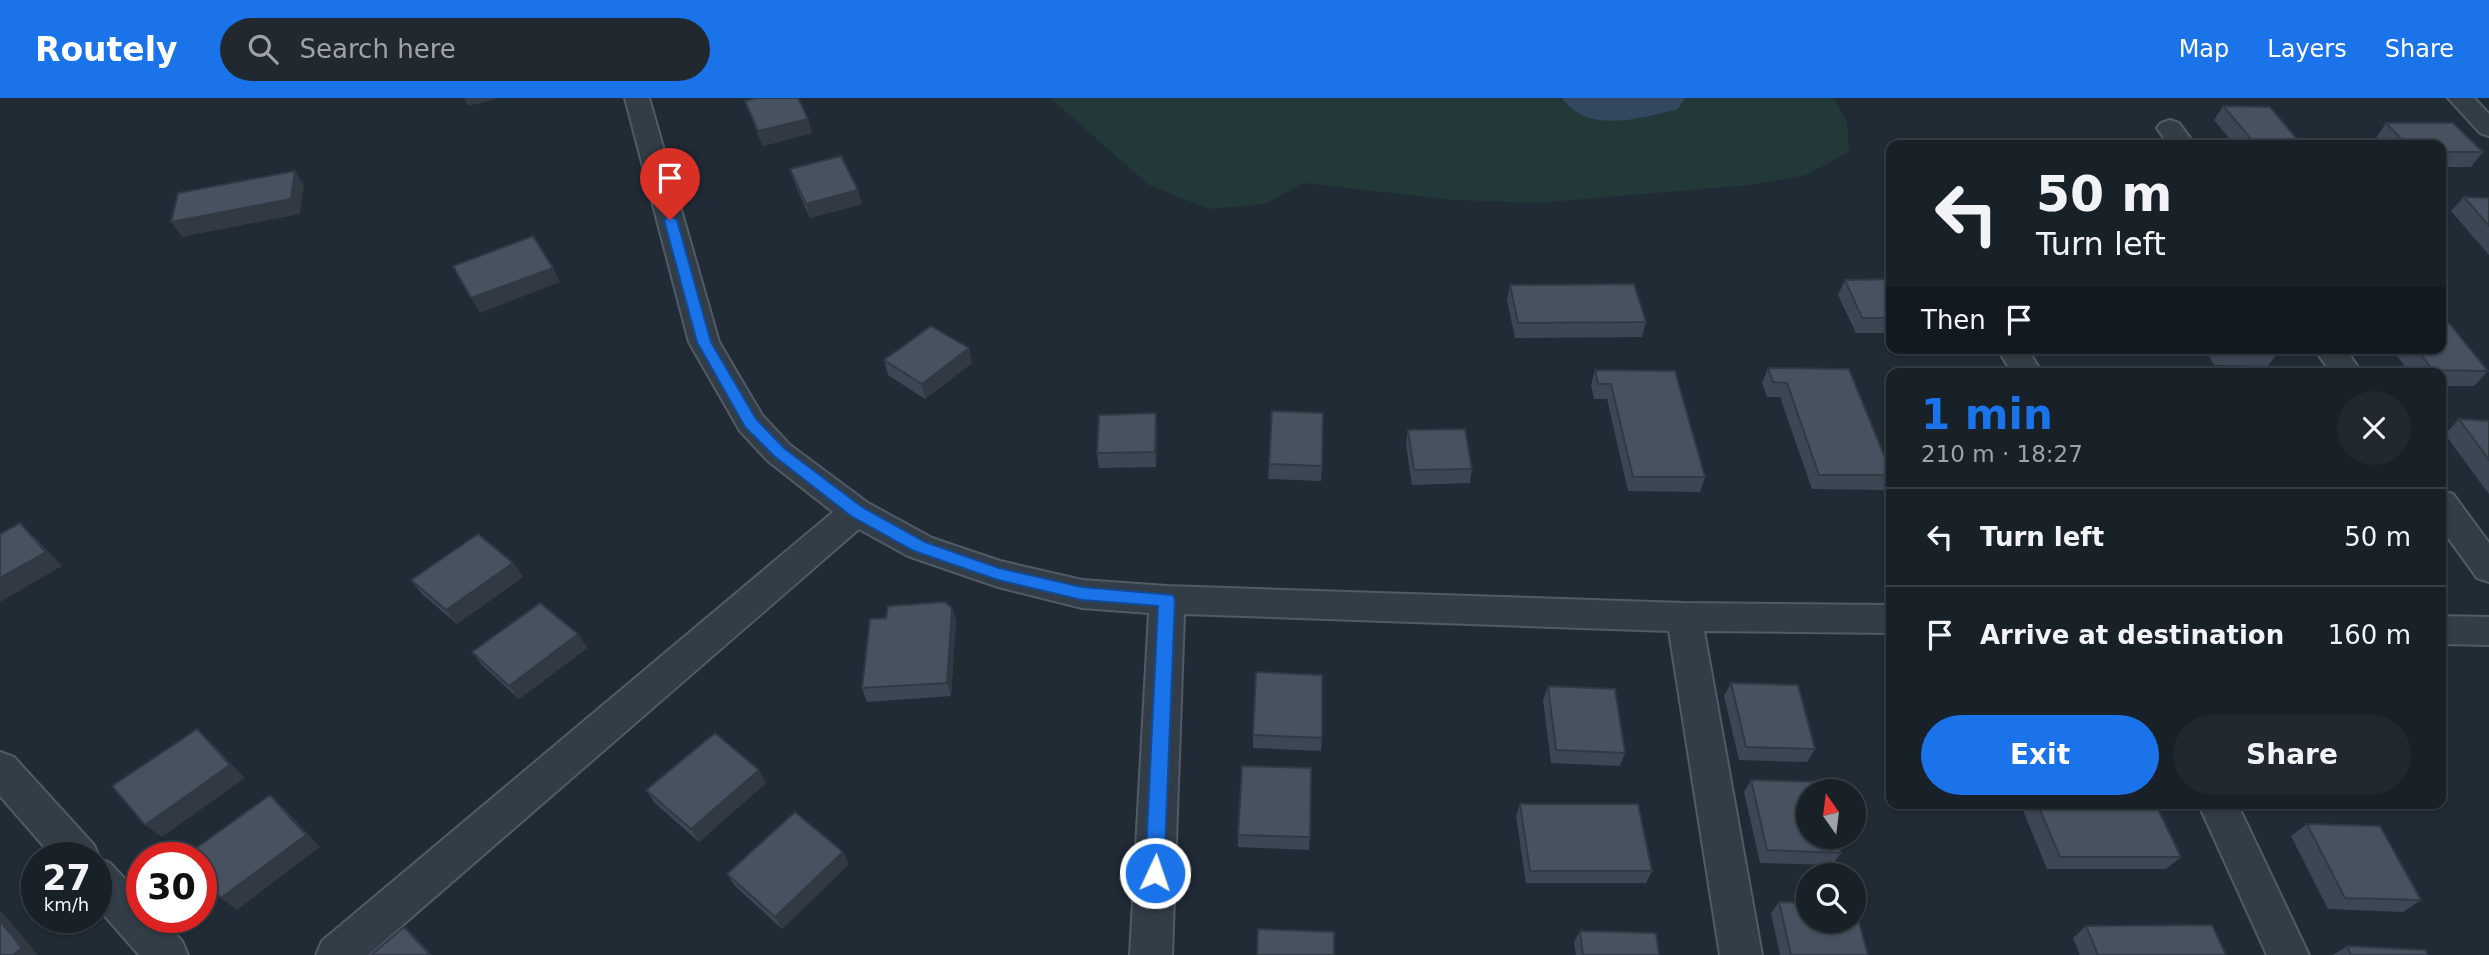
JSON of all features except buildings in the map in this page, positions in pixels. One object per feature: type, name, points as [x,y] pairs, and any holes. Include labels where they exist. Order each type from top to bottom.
[{"type":"street","points":[[637,98],[704,342],[751,423],[779,453],[856,512],[920,547],[998,574],[1082,594],[1167,600],[1684,617],[1886,619]]},
{"type":"street","points":[[2460,98],[2489,128]]},
{"type":"street","points":[[2446,510],[2489,569]]},
{"type":"street","points":[[337,955],[856,512]]},
{"type":"street","points":[[1151,955],[1167,600]]},
{"type":"street","points":[[1684,617],[1741,955]]},
{"type":"street","points":[[2446,630],[2489,631]]},
{"type":"street","points":[[0,769],[66,842]]},
{"type":"street","points":[[2220,809],[2288,955]]},
{"type":"street","points":[[112,894],[167,955]]},
{"type":"green space","points":[[1050,98],[1834,98],[1847,122],[1849,152],[1806,175],[1750,185],[1538,203],[1454,200],[1303,183],[1266,204],[1210,209],[1149,185]]},
{"type":"waterway","points":[[1587,98],[1606,107],[1660,98]]},
{"type":"route","points":[[670,220],[704,342],[728,387],[751,423],[779,453],[856,512],[920,547],[998,574],[1082,594],[1167,600],[1155,873]]}]
